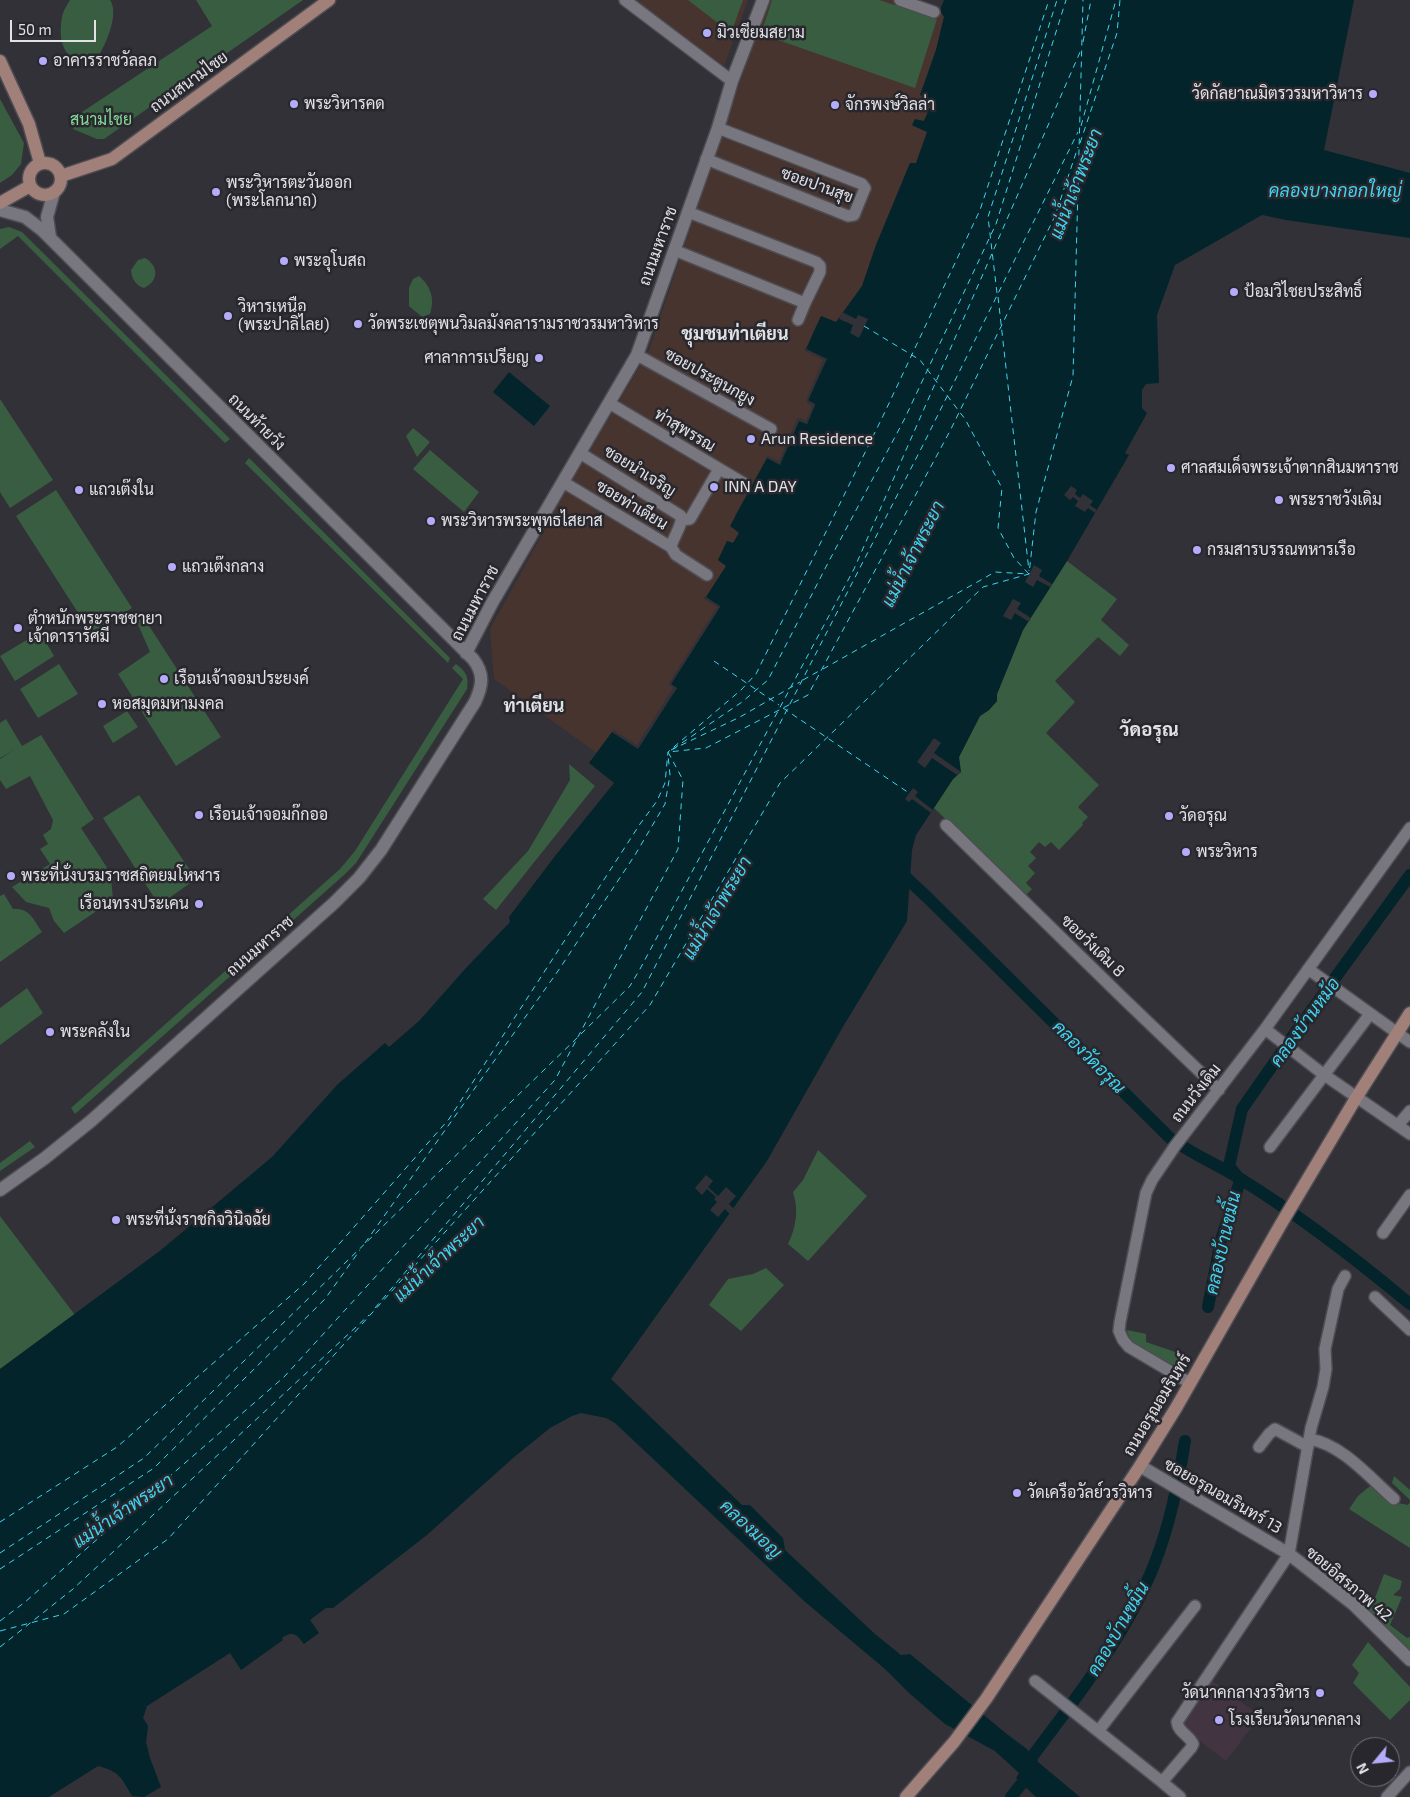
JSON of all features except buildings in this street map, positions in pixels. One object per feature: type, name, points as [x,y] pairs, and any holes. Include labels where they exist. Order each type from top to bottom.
[{"type":"main road","name":"ถนนสนามไชย","points":[[61,176],[112,159],[329,0]]},
{"type":"main road","points":[[0,62],[29,124],[40,163]]},
{"type":"main road","points":[[40,163],[51,164],[59,171],[61,176],[60,186],[52,198],[48,195],[37,193],[30,186],[32,170],[40,163]]},
{"type":"main road","points":[[0,203],[30,186]]},
{"type":"main road","name":"ถนนอรุณอมรินทร์","points":[[906,1797],[972,1719],[1140,1466],[1190,1383],[1280,1224],[1410,1013]]},
{"type":"street","points":[[626,0],[732,81]]},
{"type":"street","name":"ถนนมหาราช","points":[[0,1190],[45,1158],[90,1121],[327,909],[359,878],[381,850],[475,702],[481,690],[482,676],[479,667],[466,653],[492,603],[637,356],[718,128],[732,81],[763,0]]},
{"type":"street","points":[[900,0],[934,12]]},
{"type":"street","name":"ซอยปานสุข","points":[[706,159],[848,216],[854,215],[865,188],[862,184],[718,128]]},
{"type":"street","points":[[50,237],[47,217],[52,198]]},
{"type":"street","name":"ถนนท้ายวัง","points":[[0,210],[25,217],[50,237],[466,653]]},
{"type":"street","points":[[688,212],[816,262],[820,266],[820,272],[798,320]]},
{"type":"street","points":[[674,250],[806,303]]},
{"type":"street","name":"ซอยประตูนกยูง","points":[[637,356],[769,428]]},
{"type":"street","name":"ท่าสุพรรณ","points":[[609,403],[745,484]]},
{"type":"street","name":"ซอยนำเจริญ","points":[[580,453],[681,516],[682,520],[671,546]]},
{"type":"street","points":[[682,520],[690,519],[719,469]]},
{"type":"street","name":"ซอยท่าเตียน","points":[[563,482],[671,546],[676,555],[707,575]]},
{"type":"street","name":"ซอยวังเดิม 8","points":[[946,825],[1220,1090]]},
{"type":"street","name":"ถนนวังเดิม","points":[[1190,1383],[1130,1347],[1123,1340],[1119,1330],[1126,1285],[1146,1193],[1152,1180],[1173,1149],[1220,1090],[1410,828]]},
{"type":"street","points":[[1308,969],[1410,1042]]},
{"type":"street","points":[[1270,1147],[1370,1014]]},
{"type":"street","points":[[1265,1029],[1356,1098],[1398,1124],[1410,1134]]},
{"type":"street","points":[[1398,1124],[1410,1111]]},
{"type":"street","points":[[1383,1233],[1410,1194]]},
{"type":"street","points":[[1162,1782],[1193,1744],[1191,1739],[1178,1728],[1177,1722],[1289,1554],[1308,1443],[1323,1387],[1326,1369],[1325,1349],[1338,1289],[1345,1276]]},
{"type":"street","points":[[1375,1297],[1410,1330]]},
{"type":"street","points":[[1259,1447],[1275,1429],[1308,1443],[1327,1445],[1350,1458],[1394,1499]]},
{"type":"street","name":"ซอยอรุณอมรินทร์ 13","points":[[1140,1466],[1289,1554]]},
{"type":"street","name":"ซอยอิสรภาพ 42","points":[[1289,1554],[1353,1604],[1410,1660]]},
{"type":"street","points":[[1098,1730],[1195,1606]]},
{"type":"street","points":[[1036,1681],[1180,1797]]},
{"type":"street","points":[[1387,1797],[1410,1772]]},
{"type":"shaded area","name":"มิวเซียมสยาม","points":[[633,0],[748,0],[724,66]]},
{"type":"shaded area","points":[[768,0],[919,0],[942,8],[940,11],[944,16],[936,50],[920,96],[933,100],[924,121],[912,126],[928,132],[916,164],[910,163],[876,245],[862,286],[836,322],[821,316],[813,332],[807,349],[827,359],[808,401],[815,404],[807,424],[800,421],[780,465],[767,458],[735,515],[739,532],[733,543],[727,541],[718,560],[726,566],[706,597],[720,606],[677,688],[638,749],[612,732],[597,753],[494,679],[490,629],[575,475],[648,353]]},
{"type":"shaded area","name":"โรงเรียนวัดนาคกลาง","points":[[1211,1681],[1260,1716],[1226,1761],[1178,1724]]},
{"type":"green space","points":[[70,0],[110,0],[113,6],[110,30],[96,60],[77,60],[66,51],[61,36],[61,27],[64,10]]},
{"type":"green space","name":"สนามไชย","points":[[196,0],[303,0],[104,139],[97,139],[73,129],[79,114],[212,26]]},
{"type":"green space","points":[[688,0],[743,0],[731,33]]},
{"type":"green space","points":[[772,0],[879,0],[937,19],[915,88],[761,34]]},
{"type":"green space","name":"สนามไชย","points":[[0,99],[24,143],[21,164],[12,175],[0,183]]},
{"type":"green space","points":[[9,227],[22,232],[230,439],[225,443],[18,236],[0,249],[0,229]]},
{"type":"green space","points":[[145,258],[150,261],[155,269],[155,278],[144,288],[134,281],[131,270],[138,260]]},
{"type":"green space","points":[[419,276],[429,288],[432,298],[430,314],[422,317],[409,306],[409,288],[413,279]]},
{"type":"green space","points":[[0,399],[53,480],[10,508],[0,492]]},
{"type":"green space","points":[[413,428],[430,442],[417,457],[406,436]]},
{"type":"green space","points":[[430,450],[479,492],[464,512],[413,469]]},
{"type":"green space","points":[[249,458],[450,658],[448,663],[245,463]]},
{"type":"green space","points":[[56,490],[132,608],[91,633],[16,516]]},
{"type":"green space","points":[[1067,561],[1117,599],[1101,620],[1129,645],[1120,656],[1098,637],[1055,681],[1075,702],[1046,733],[1099,785],[1078,807],[1088,817],[1082,823],[1083,825],[1059,850],[1051,842],[1045,847],[1039,842],[1030,852],[1036,858],[1028,866],[1035,873],[1026,883],[1032,889],[1025,896],[934,808],[953,779],[960,772],[959,757],[980,716],[997,701],[997,694],[1023,630]]},
{"type":"green space","points":[[142,615],[221,737],[176,766],[118,674],[150,652],[136,620]]},
{"type":"green space","points":[[40,632],[54,656],[15,681],[0,656]]},
{"type":"green space","points":[[59,664],[78,694],[38,718],[20,689]]},
{"type":"green space","points":[[456,664],[466,675],[468,681],[467,689],[356,863],[75,1114],[71,1108],[340,869],[355,851],[463,679],[452,668]]},
{"type":"green space","points":[[127,711],[138,727],[113,743],[103,726]]},
{"type":"green space","points":[[6,719],[22,746],[41,735],[94,819],[81,828],[111,877],[113,900],[64,933],[54,921],[49,908],[26,902],[12,887],[50,864],[40,849],[48,844],[43,835],[51,829],[53,820],[30,776],[6,789],[0,780],[0,759],[14,750],[0,758],[0,723]]},
{"type":"green space","points":[[569,764],[595,786],[496,910],[483,899],[528,851],[570,780]]},
{"type":"green space","points":[[139,795],[196,879],[159,905],[103,818]]},
{"type":"green space","points":[[4,894],[13,909],[27,912],[42,932],[0,962],[0,896]]},
{"type":"green space","points":[[27,988],[43,1013],[0,1045],[0,1008]]},
{"type":"green space","points":[[30,1141],[35,1147],[0,1171],[0,1163]]},
{"type":"green space","points":[[818,1150],[867,1196],[808,1261],[788,1244],[796,1219],[793,1192],[803,1180]]},
{"type":"green space","points":[[0,1216],[75,1315],[0,1369]]},
{"type":"green space","points":[[766,1268],[784,1285],[741,1331],[709,1305],[728,1279],[753,1274]]},
{"type":"green space","points":[[1127,1330],[1146,1334],[1146,1342],[1190,1357],[1182,1373],[1141,1349],[1129,1337]]},
{"type":"green space","points":[[1394,1476],[1410,1490],[1410,1500],[1392,1483]]},
{"type":"green space","points":[[1370,1486],[1388,1501],[1408,1505],[1410,1502],[1410,1548],[1349,1509],[1358,1496]]},
{"type":"green space","points":[[1384,1574],[1402,1581],[1400,1589],[1393,1595],[1402,1597],[1390,1625],[1407,1638],[1410,1637],[1410,1657],[1368,1617],[1369,1607],[1372,1599],[1375,1598]]},
{"type":"green space","points":[[1368,1642],[1410,1687],[1410,1700],[1390,1720],[1353,1683],[1359,1673],[1352,1665]]},
{"type":"water","points":[[944,0],[1354,0],[1324,150],[1410,173],[1410,238],[1262,215],[1175,265],[1157,315],[1159,383],[1146,384],[1142,390],[1142,408],[1147,413],[1125,453],[1129,455],[1067,561],[1023,630],[997,694],[997,701],[980,716],[959,757],[961,772],[953,779],[916,835],[912,850],[907,921],[844,1025],[767,1161],[611,1379],[742,1505],[750,1505],[783,1538],[785,1550],[875,1634],[901,1655],[910,1654],[1027,1749],[1032,1757],[1080,1797],[1036,1797],[1016,1778],[1019,1773],[995,1751],[945,1724],[885,1669],[804,1601],[615,1423],[606,1418],[581,1413],[550,1428],[513,1458],[427,1535],[333,1608],[326,1608],[310,1620],[319,1633],[304,1644],[294,1634],[289,1634],[241,1670],[230,1653],[147,1706],[143,1718],[148,1726],[146,1742],[161,1787],[144,1797],[132,1796],[116,1773],[98,1766],[49,1797],[0,1797],[0,1369],[161,1250],[272,1157],[338,1084],[385,1043],[389,1047],[419,1021],[510,922],[509,917],[614,783],[589,763],[612,732],[638,748],[676,688],[671,684],[720,607],[706,597],[726,566],[718,560],[727,541],[733,543],[739,533],[730,526],[767,458],[780,464],[799,421],[807,424],[815,405],[808,401],[826,359],[806,349],[821,316],[836,322],[862,286],[876,245],[910,163],[916,163],[927,132],[912,125],[915,119],[924,121],[933,100],[920,95],[936,50],[944,17],[940,10]]},
{"type":"water","points":[[509,372],[550,406],[534,426],[493,392]]},
{"type":"pier","points":[[842,312],[856,319],[858,315],[868,319],[859,338],[850,333],[853,325],[839,319]]},
{"type":"pier","points":[[804,348],[827,359],[808,400],[815,404],[807,424],[799,421],[780,465],[765,457],[768,456],[779,461],[797,419],[800,418],[806,421],[812,406],[806,400],[823,360],[805,351]]},
{"type":"pier","points":[[1071,486],[1077,490],[1075,494],[1080,498],[1083,494],[1093,501],[1090,505],[1097,510],[1095,513],[1088,508],[1085,512],[1075,506],[1078,501],[1073,497],[1070,500],[1064,495]]},
{"type":"pier","points":[[1034,565],[1042,570],[1039,576],[1052,584],[1050,587],[1037,580],[1033,587],[1025,582]]},
{"type":"pier","points":[[704,596],[720,606],[671,684],[677,688],[638,749],[612,732],[613,730],[637,745],[673,688],[669,683],[717,607],[704,599]]},
{"type":"pier","points":[[1013,599],[1021,603],[1017,609],[1031,618],[1029,622],[1015,613],[1011,620],[1003,616]]},
{"type":"pier","points":[[934,738],[941,743],[934,753],[961,772],[957,775],[932,758],[925,768],[917,762]]},
{"type":"pier","points":[[913,788],[918,792],[915,796],[933,810],[931,813],[912,799],[909,802],[905,799]]},
{"type":"pier","points":[[706,1175],[713,1181],[708,1187],[718,1196],[726,1187],[736,1196],[729,1204],[735,1210],[731,1215],[725,1209],[718,1217],[710,1210],[717,1202],[714,1199],[716,1197],[707,1189],[702,1195],[695,1188]]},
{"type":"waterway","name":"คลองวัดอรุณ","points":[[898,870],[1170,1138],[1239,1178],[1305,1222],[1410,1304]]},
{"type":"waterway","name":"คลองบ้านหม้อ","points":[[1237,1176],[1229,1166],[1242,1109],[1410,875]]},
{"type":"waterway","name":"คลองบ้านขมิ้น","points":[[1208,1307],[1221,1240],[1239,1184],[1239,1178]]},
{"type":"waterway","name":"คลองบ้านขมิ้น","points":[[1011,1797],[1031,1772],[1032,1757],[1099,1665],[1143,1591],[1160,1550],[1169,1519],[1185,1441]]},
{"type":"ferry route","points":[[0,1522],[117,1447],[304,1284],[449,1119],[640,824],[657,801],[665,783],[668,752],[741,690],[756,674],[883,416],[980,210],[1049,0]]},
{"type":"ferry route","points":[[997,293],[988,217],[1057,0]]},
{"type":"ferry route","points":[[673,749],[742,702],[768,680],[904,420],[996,224],[1066,0]]},
{"type":"ferry route","points":[[0,1631],[64,1614],[168,1539],[650,1005],[780,783],[983,587],[1029,574],[1036,512],[1073,376],[1083,0]]},
{"type":"ferry route","points":[[1083,42],[1091,0]]},
{"type":"ferry route","points":[[1081,126],[1116,0]]},
{"type":"ferry route","points":[[1080,143],[1117,33],[1120,0]]},
{"type":"ferry route","points":[[581,1034],[630,986],[640,969],[854,569],[1081,50]]},
{"type":"ferry route","points":[[375,1308],[642,992],[923,445],[1078,132]]},
{"type":"ferry route","points":[[0,1621],[25,1602],[284,1377],[555,1080],[678,849],[683,780],[668,752],[706,748],[808,695],[950,431],[1055,216],[1078,147]]},
{"type":"ferry route","points":[[998,297],[1029,571]]},
{"type":"ferry route","points":[[864,326],[920,360],[965,419],[1002,488],[998,528],[1014,558],[1029,574]]},
{"type":"ferry route","points":[[823,669],[995,572],[1028,574]]},
{"type":"ferry route","points":[[714,661],[779,705]]},
{"type":"ferry route","points":[[803,680],[819,671]]},
{"type":"ferry route","points":[[671,750],[740,717],[800,682]]},
{"type":"ferry route","points":[[783,708],[909,793]]},
{"type":"ferry route","points":[[365,1243],[558,971],[635,855],[665,804],[670,775],[668,755]]},
{"type":"ferry route","points":[[0,1553],[144,1458],[578,1037]]},
{"type":"ferry route","points":[[0,1569],[154,1468],[325,1299],[360,1250]]},
{"type":"ferry route","points":[[0,1647],[73,1589],[369,1315]]},
{"type":"place","name":"มิวเซียมสยาม","points":[[707,33]]},
{"type":"place","name":"อาคารราชวัลลภ","points":[[43,61]]},
{"type":"place","name":"วัดกัลยาณมิตรวรมหาวิหาร","points":[[1373,94]]},
{"type":"place","name":"พระวิหารคด","points":[[294,104]]},
{"type":"place","name":"จักรพงษ์วิลล่า","points":[[835,105]]},
{"type":"place","name":"พระวิหารตะวันออก (พระโลกนาถ)","points":[[216,192]]},
{"type":"place","name":"พระอุโบสถ","points":[[284,261]]},
{"type":"place","name":"ป้อมวิไชยประสิทธิ์","points":[[1234,292]]},
{"type":"place","name":"วิหารเหนือ (พระปาลิไลย)","points":[[228,316]]},
{"type":"place","name":"วัดพระเชตุพนวิมลมังคลารามราชวรมหาวิหาร","points":[[358,324]]},
{"type":"place","name":"ศาลาการเปรียญ","points":[[539,358]]},
{"type":"place","name":"Arun Residence","points":[[751,439]]},
{"type":"place","name":"ศาลสมเด็จพระเจ้าตากสินมหาราช","points":[[1171,468]]},
{"type":"place","name":"INN A DAY","points":[[714,487]]},
{"type":"place","name":"แถวเต๊งใน","points":[[79,490]]},
{"type":"place","name":"พระราชวังเดิม","points":[[1279,500]]},
{"type":"place","name":"พระวิหารพระพุทธไสยาส","points":[[431,521]]},
{"type":"place","name":"กรมสารบรรณทหารเรือ","points":[[1197,550]]},
{"type":"place","name":"แถวเต๊งกลาง","points":[[172,567]]},
{"type":"place","name":"ตำหนักพระราชชายา เจ้าดารารัศมี","points":[[18,628]]},
{"type":"place","name":"เรือนเจ้าจอมประยงค์","points":[[164,679]]},
{"type":"place","name":"หอสมุดมหามงคล","points":[[102,704]]},
{"type":"place","name":"เรือนเจ้าจอมก๊กออ","points":[[199,815]]},
{"type":"place","name":"วัดอรุณ","points":[[1169,816]]},
{"type":"place","name":"พระวิหาร","points":[[1186,852]]},
{"type":"place","name":"พระที่นั่งบรมราชสถิตยมโหฬาร","points":[[11,876]]},
{"type":"place","name":"เรือนทรงประเคน","points":[[199,904]]},
{"type":"place","name":"พระคลังใน","points":[[50,1032]]},
{"type":"place","name":"พระที่นั่งราชกิจวินิจฉัย","points":[[116,1220]]},
{"type":"place","name":"วัดเครือวัลย์วรวิหาร","points":[[1017,1493]]},
{"type":"place","name":"วัดนาคกลางวรวิหาร","points":[[1320,1693]]},
{"type":"place","name":"โรงเรียนวัดนาคกลาง","points":[[1219,1720]]},
{"type":"district","name":"ชุมชนท่าเตียน","points":[[735,334]]},
{"type":"district","name":"ท่าเตียน","points":[[534,706]]},
{"type":"district","name":"วัดอรุณ","points":[[1149,730]]},
{"type":"water label","name":"แม่น้ำเจ้าพระยา","points":[[1076,184]]},
{"type":"water label","name":"คลองบางกอกใหญ่","points":[[1335,191]]},
{"type":"water label","name":"แม่น้ำเจ้าพระยา","points":[[913,554]]},
{"type":"water label","name":"แม่น้ำเจ้าพระยา","points":[[717,908]]},
{"type":"water label","name":"แม่น้ำเจ้าพระยา","points":[[439,1259]]},
{"type":"water label","name":"แม่น้ำเจ้าพระยา","points":[[123,1511]]},
{"type":"water label","name":"คลองมอญ","points":[[751,1529]]}]
